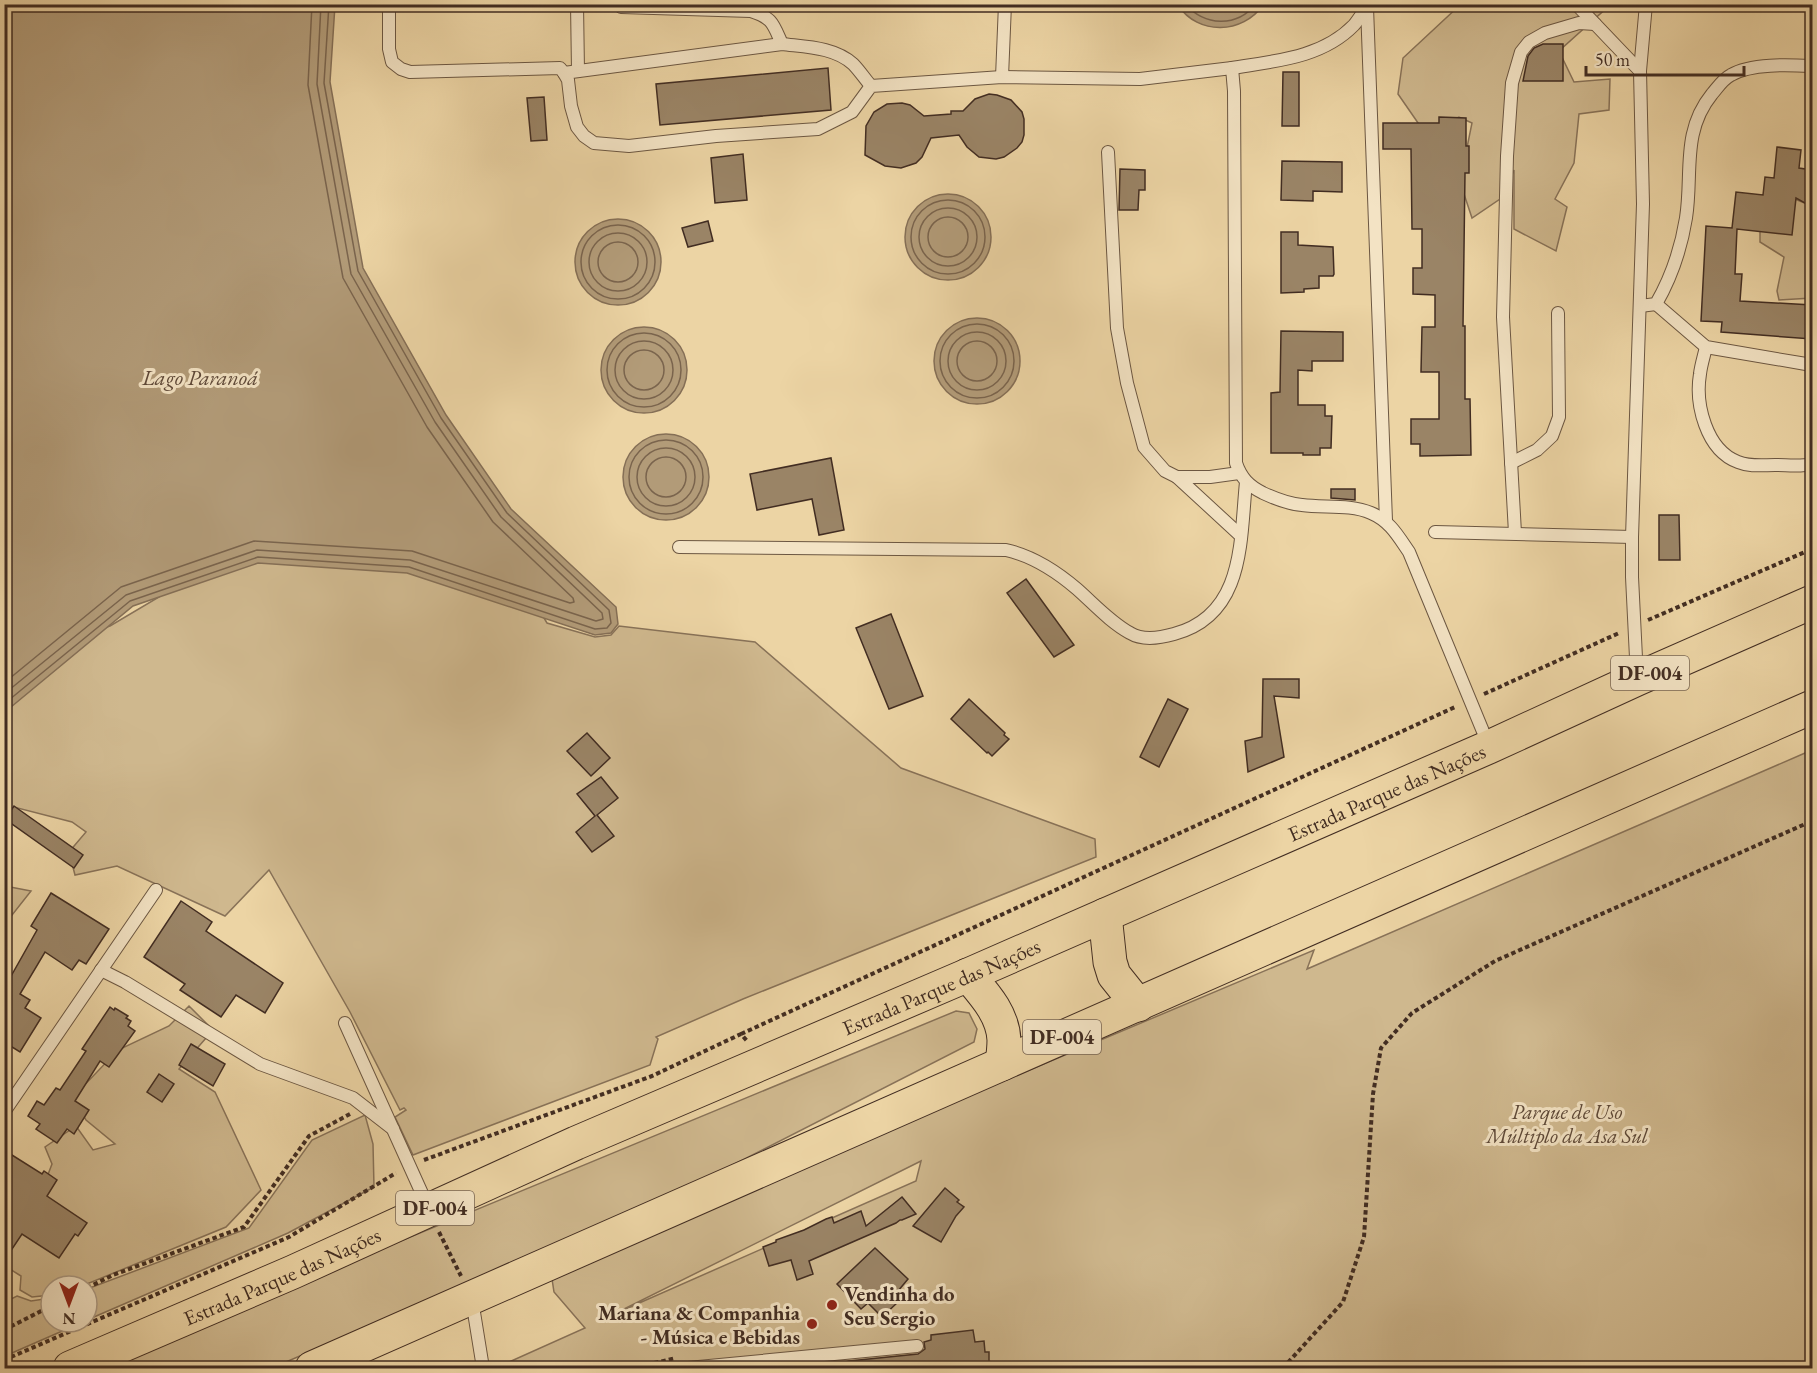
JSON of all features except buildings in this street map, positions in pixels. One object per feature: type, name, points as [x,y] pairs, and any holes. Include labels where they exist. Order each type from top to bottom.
[{"type":"highway","name":"Estrada Parque das Nações","points":[[69,1368],[293,1272],[576,1143],[968,975],[1489,747],[1812,602]]},
{"type":"highway","name":"DF-004","points":[[327,1366],[471,1299],[1812,707]]},
{"type":"highway","points":[[1105,915],[1110,963],[1114,975],[1138,1005]]},
{"type":"highway","points":[[968,975],[987,996],[999,1017],[1004,1038],[1002,1064]]},
{"type":"lane","points":[[389,4],[388,49],[392,63],[401,69],[410,72],[560,68],[568,80],[571,106],[577,127],[584,136],[594,143],[629,147],[717,136],[818,129],[852,112],[871,86],[1002,77],[1140,79],[1232,68],[1302,55],[1326,47],[1354,24],[1368,6]]},
{"type":"lane","points":[[577,4],[578,71]]},
{"type":"lane","points":[[1002,77],[1005,4]]},
{"type":"lane","points":[[1576,4],[1640,70]]},
{"type":"lane","points":[[1637,679],[1632,537],[1643,204],[1640,70],[1646,4]]},
{"type":"lane","points":[[1368,6],[1386,521]]},
{"type":"lane","points":[[621,7],[751,10],[765,15],[772,22],[782,44]]},
{"type":"lane","points":[[1515,533],[1503,317],[1507,156],[1512,83],[1521,52],[1529,42],[1545,33],[1579,23],[1595,24]]},
{"type":"lane","points":[[564,73],[782,44],[833,52],[855,66],[871,86]]},
{"type":"lane","points":[[1656,304],[1665,288],[1681,242],[1686,215],[1692,136],[1697,117],[1706,102],[1732,73],[1776,66],[1812,66]]},
{"type":"lane","points":[[679,547],[1006,550],[1030,557],[1059,574],[1100,611],[1131,634],[1156,638],[1186,631],[1210,616],[1230,587],[1236,570],[1240,536],[1242,477],[1236,463],[1232,68]]},
{"type":"lane","points":[[1108,152],[1117,328],[1127,383],[1144,447],[1165,471],[1177,477],[1240,536]]},
{"type":"lane","points":[[1640,306],[1656,304],[1707,346],[1812,367]]},
{"type":"lane","points":[[1511,463],[1537,450],[1552,436],[1559,417],[1558,313]]},
{"type":"lane","points":[[1707,346],[1700,374],[1701,411],[1713,441],[1724,454],[1738,462],[1752,465],[1812,464]]},
{"type":"lane","points":[[1177,477],[1242,477],[1279,501],[1364,510],[1386,521],[1408,552],[1489,747]]},
{"type":"lane","points":[[1435,532],[1632,537]]},
{"type":"lane","points":[[4,1112],[156,890]]},
{"type":"lane","points":[[101,970],[125,982],[260,1064],[353,1098],[393,1129]]},
{"type":"lane","points":[[345,1023],[429,1210]]},
{"type":"lane","points":[[471,1299],[483,1368]]},
{"type":"lane","points":[[688,1368],[917,1346]]},
{"type":"path","points":[[1482,695],[1812,549]]},
{"type":"path","points":[[4,1360],[289,1237],[410,1165],[652,1076],[1460,705]]},
{"type":"path","points":[[1283,1368],[1343,1302],[1364,1237],[1373,1094],[1381,1048],[1412,1013],[1495,961],[1812,821]]},
{"type":"path","points":[[741,1034],[764,1063]]},
{"type":"path","points":[[99,1282],[244,1227],[309,1136],[364,1106]]},
{"type":"path","points":[[429,1210],[471,1299]]},
{"type":"path","points":[[4,1330],[39,1312]]},
{"type":"green space","points":[[1460,5],[1610,5],[1559,51],[1574,82],[1610,79],[1609,110],[1579,114],[1574,163],[1555,199],[1567,207],[1556,251],[1514,229],[1514,170],[1500,199],[1472,218],[1460,182],[1472,123],[1459,117],[1425,133],[1398,94],[1403,58]]},
{"type":"green space","points":[[1785,195],[1812,206],[1812,298],[1779,300],[1777,291],[1784,257],[1760,242],[1760,209]]},
{"type":"green space","points":[[299,204],[547,623],[595,637],[611,635],[619,626],[755,642],[901,768],[1095,839],[1096,857],[743,999],[656,1037],[658,1039],[650,1065],[413,1155],[395,1117],[406,1110],[404,1108],[400,1110],[350,1012],[269,870],[225,916],[117,866],[75,875],[69,852],[86,832],[72,822],[14,807],[5,821],[5,658],[110,626],[159,597]]},
{"type":"green space","name":"Parque de Uso Múltiplo da Asa Sul","points":[[1812,750],[1812,1368],[1022,1368],[959,1355],[917,1368],[509,1368],[509,1362],[585,1328],[554,1292],[552,1279],[776,1177],[1314,950],[1307,969]],"holes":[[[921,1161],[916,1181],[612,1315]]]},
{"type":"green space","points":[[4,886],[31,891],[5,924]]},
{"type":"green space","points":[[189,1006],[213,1030],[179,1069],[215,1092],[261,1190],[226,1227],[99,1279],[99,1274],[39,1274],[39,1296],[32,1297],[20,1290],[21,1276],[5,1266],[5,1231],[42,1190],[52,1164],[45,1147],[76,1126],[93,1150],[115,1144],[86,1120],[73,1097],[118,1050],[169,1026]]},
{"type":"green space","points":[[956,1011],[969,1013],[977,1029],[974,1042],[723,1170],[272,1368],[110,1368],[321,1274]]},
{"type":"green space","points":[[365,1115],[373,1144],[374,1187],[288,1233],[99,1315],[99,1284],[249,1228],[312,1140]]},
{"type":"green space","points":[[17,1296],[31,1301],[39,1300],[39,1334],[55,1334],[5,1356],[5,1302]]},
{"type":"water","name":"Lago Paranoá","points":[[5,4],[335,5],[330,82],[363,268],[446,415],[511,509],[616,607],[618,624],[611,633],[595,635],[407,573],[258,563],[133,606],[5,712]]},
{"type":"water","points":[[1178,5],[1263,5],[1244,22],[1220,28],[1197,22]]},
{"type":"water","points":[[948,194],[972,201],[984,213],[991,237],[984,261],[972,273],[948,280],[924,273],[912,261],[905,237],[912,213],[924,201]]},
{"type":"water","points":[[618,219],[642,226],[654,238],[661,262],[654,286],[642,298],[618,305],[594,298],[582,286],[575,262],[582,238],[594,226]]},
{"type":"water","points":[[977,318],[1001,325],[1013,337],[1020,361],[1013,385],[1001,397],[977,404],[953,397],[941,385],[934,361],[941,337],[953,325]]},
{"type":"water","points":[[644,327],[668,334],[680,346],[687,370],[680,394],[668,406],[644,413],[620,406],[608,394],[601,370],[608,346],[620,334]]},
{"type":"water","points":[[666,434],[690,441],[702,453],[709,477],[702,501],[690,513],[666,520],[642,513],[630,501],[623,477],[630,453],[642,441]]},
{"type":"place","name":"Vendinha do Seu Sergio","points":[[832,1305]]},
{"type":"place","name":"Mariana & Companhia - Música e Bebidas","points":[[812,1324]]}]
